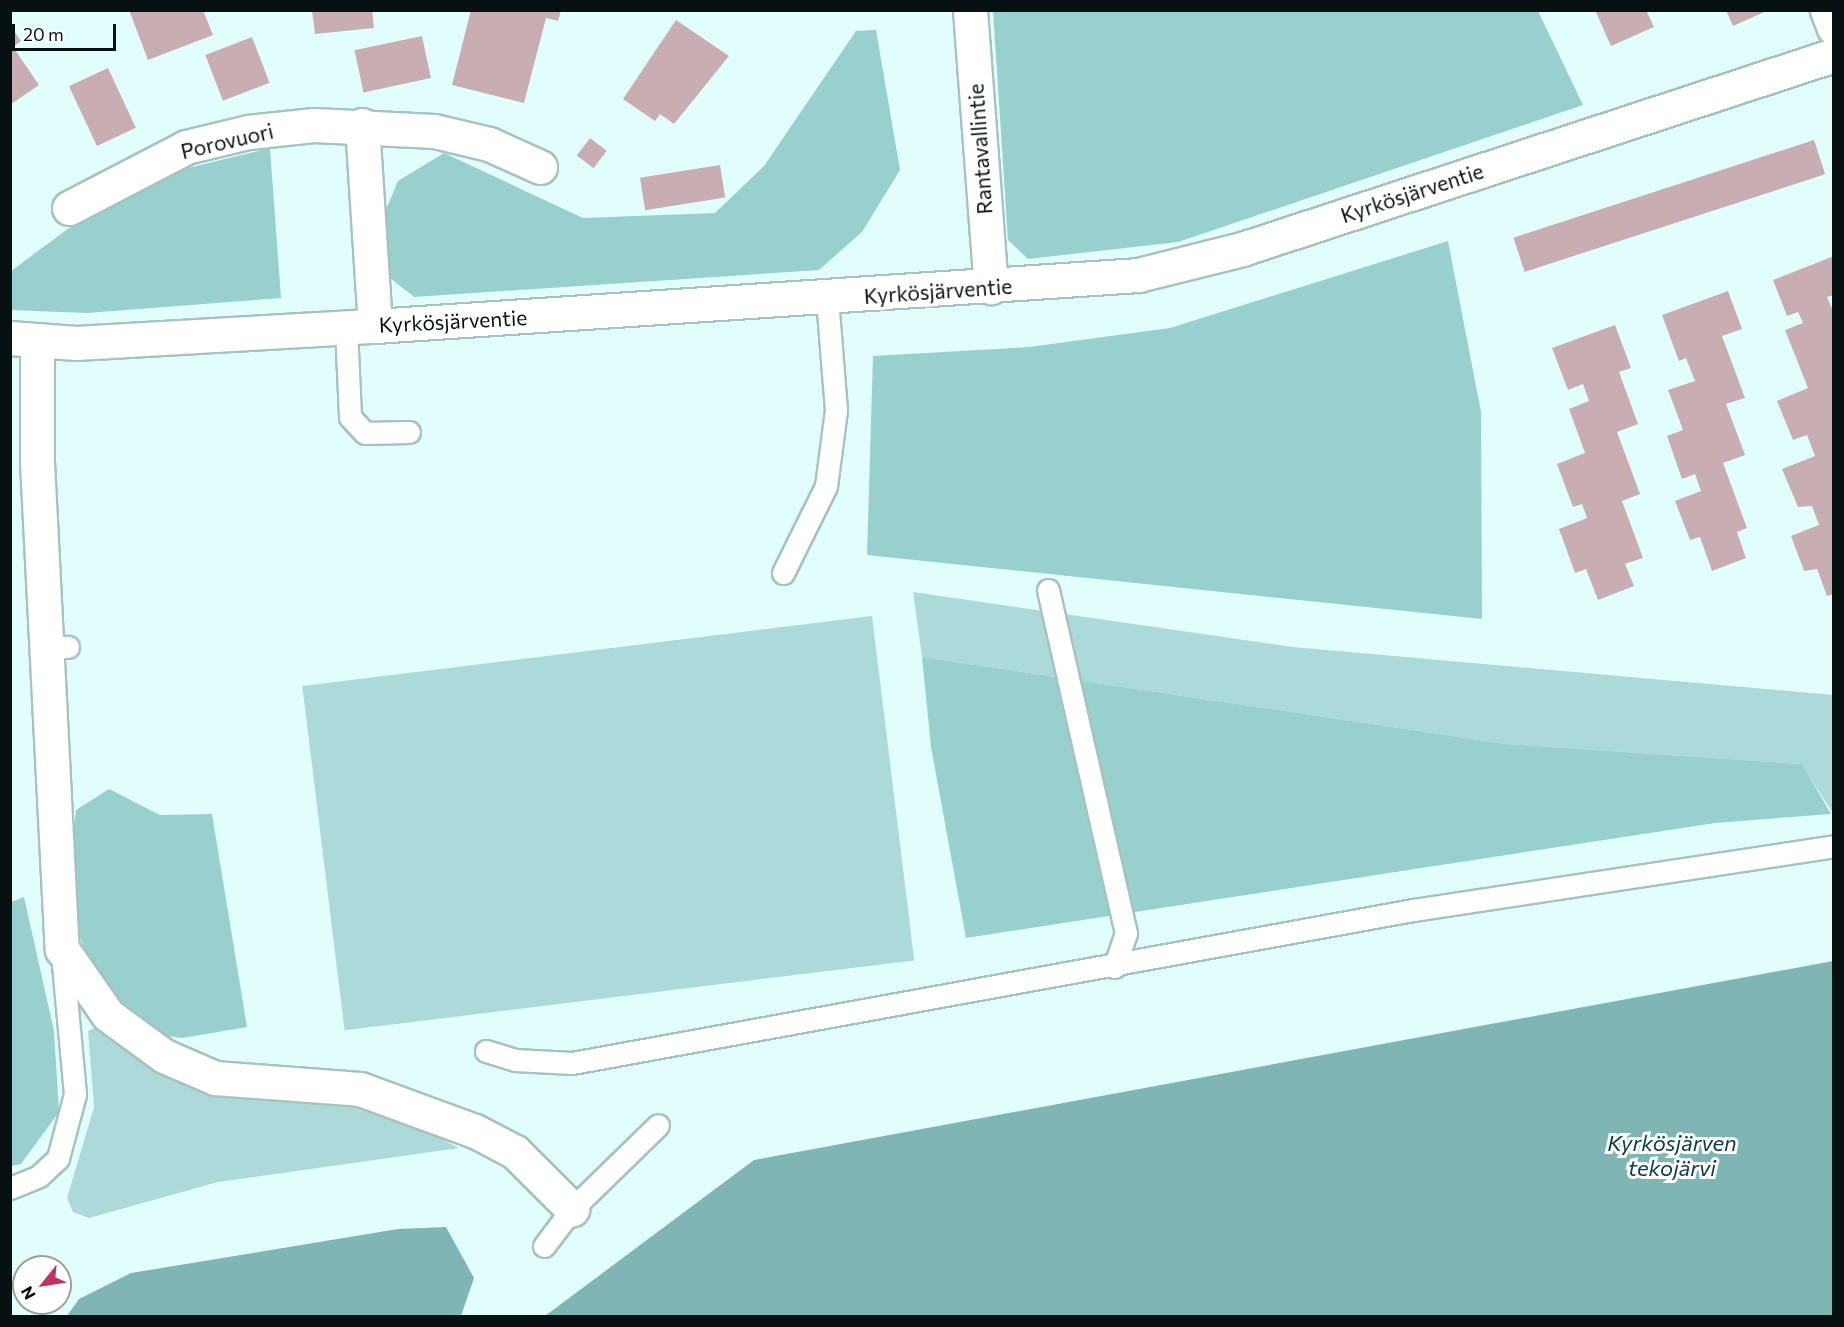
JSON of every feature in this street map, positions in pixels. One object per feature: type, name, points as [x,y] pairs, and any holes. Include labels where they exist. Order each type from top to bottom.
[{"type":"street","name":"Rantavallintie","points":[[970,10],[991,287]]},
{"type":"street","points":[[1827,10],[1833,28]]},
{"type":"street","name":"Kyrkösjärventie","points":[[24,339],[76,343],[360,327],[827,299],[1138,275],[1242,249],[1833,55]]},
{"type":"street","points":[[360,327],[362,125]]},
{"type":"street","name":"Porovuori","points":[[69,208],[186,147],[248,132],[362,125],[434,130],[489,144],[540,167]]},
{"type":"street","points":[[24,339],[57,647],[62,949],[108,1015],[164,1056],[215,1078],[360,1089],[475,1131],[515,1152],[572,1209]]},
{"type":"lane","points":[[783,573],[826,486],[836,410],[827,299]]},
{"type":"lane","points":[[360,327],[350,417],[365,433],[409,432]]},
{"type":"lane","points":[[1048,590],[1126,933],[1114,967]]},
{"type":"lane","points":[[486,1052],[514,1060],[572,1063],[1114,967],[1413,910],[1833,846]]},
{"type":"lane","points":[[10,1188],[39,1176],[58,1158],[75,1094],[62,949]]},
{"type":"lane","points":[[544,1246],[572,1209],[658,1125]]},
{"type":"shaded area","points":[[993,11],[1538,11],[1583,105],[1178,242],[1028,259],[1008,240]]},
{"type":"shaded area","points":[[876,30],[900,170],[862,232],[819,270],[414,297],[390,278],[380,224],[398,181],[444,153],[583,218],[715,213],[764,166],[856,31]]},
{"type":"shaded area","points":[[270,148],[281,298],[87,313],[11,310],[11,271],[77,222],[151,177]]},
{"type":"shaded area","points":[[1448,241],[1481,412],[1482,619],[867,555],[873,356],[1029,347],[1170,328]]},
{"type":"shaded area","points":[[913,592],[1293,647],[1833,695],[1833,813],[1801,764],[1506,744],[922,657]]},
{"type":"shaded area","points":[[872,616],[914,960],[345,1030],[302,686]]},
{"type":"shaded area","points":[[922,657],[1506,744],[1802,764],[1831,814],[1715,823],[966,938],[931,747]]},
{"type":"shaded area","points":[[109,789],[160,815],[212,814],[247,1027],[182,1038],[151,1034],[130,1017],[90,962],[72,918],[71,852],[76,810]]},
{"type":"shaded area","points":[[24,897],[54,1031],[59,1112],[21,1164],[11,1166],[11,902]]},
{"type":"shaded area","points":[[97,1027],[158,1072],[211,1090],[346,1103],[407,1122],[459,1148],[218,1182],[89,1218],[73,1212],[67,1198],[94,1107],[88,1031]]},
{"type":"water","name":"Kyrkösjärven tekojärvi","points":[[1833,961],[1833,1316],[545,1316],[754,1160]]},
{"type":"water","points":[[446,1227],[474,1278],[461,1316],[67,1316],[72,1315],[72,1309],[79,1299],[131,1273],[398,1229]]},
{"type":"building","points":[[129,10],[203,10],[213,35],[148,60]]},
{"type":"building","points":[[312,10],[372,10],[374,28],[315,34]]},
{"type":"building","points":[[471,10],[561,10],[558,21],[546,18],[524,103],[452,85]]},
{"type":"building","points":[[1595,10],[1646,10],[1654,27],[1611,46]]},
{"type":"building","points":[[1726,10],[1769,10],[1733,26]]},
{"type":"building","points":[[676,20],[729,56],[674,124],[660,114],[655,121],[623,99]]},
{"type":"building","points":[[10,25],[21,41],[13,47],[39,85],[10,105]]},
{"type":"building","points":[[422,36],[431,78],[363,92],[355,50]]},
{"type":"building","points":[[252,37],[270,83],[223,101],[205,55]]},
{"type":"building","points":[[108,68],[136,128],[97,146],[69,86]]},
{"type":"building","points":[[590,138],[607,151],[594,168],[577,156]]},
{"type":"building","points":[[1814,140],[1825,174],[1525,272],[1513,238]]},
{"type":"building","points":[[720,165],[725,198],[645,210],[640,178]]},
{"type":"building","points":[[1834,256],[1834,295],[1827,297],[1834,313],[1834,594],[1827,596],[1817,569],[1804,571],[1791,536],[1819,525],[1812,506],[1798,507],[1782,469],[1815,456],[1807,435],[1793,440],[1777,401],[1808,388],[1785,330],[1803,323],[1798,312],[1787,316],[1773,280]]},
{"type":"building","points":[[1728,291],[1742,329],[1722,336],[1745,398],[1726,404],[1745,455],[1723,463],[1747,528],[1737,532],[1746,558],[1712,571],[1700,537],[1690,540],[1675,501],[1701,491],[1695,474],[1682,479],[1667,436],[1683,430],[1668,390],[1695,381],[1686,358],[1679,361],[1662,315]]},
{"type":"building","points":[[1615,325],[1631,368],[1619,372],[1638,424],[1617,432],[1640,494],[1622,501],[1643,558],[1625,564],[1634,586],[1598,600],[1586,569],[1575,573],[1559,529],[1587,518],[1582,504],[1573,507],[1557,464],[1585,453],[1569,409],[1589,401],[1583,384],[1568,390],[1552,348]]}]
